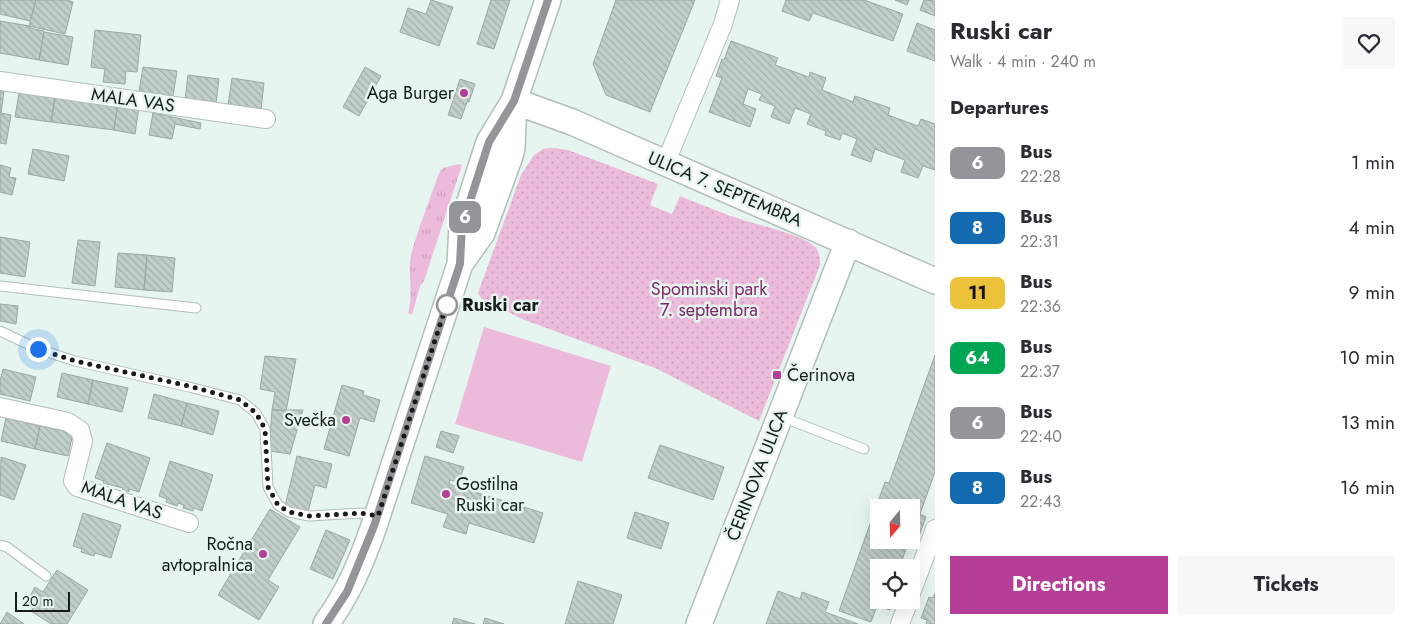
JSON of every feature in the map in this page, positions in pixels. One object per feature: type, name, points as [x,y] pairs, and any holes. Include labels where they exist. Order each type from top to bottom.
[{"type":"street","points":[[326,624],[347,592],[359,566],[378,516],[460,264],[482,233],[510,156],[514,101],[548,0]]},
{"type":"street","points":[[665,164],[723,24],[730,0]]},
{"type":"street","name":"MALA VAS","points":[[0,81],[266,119]]},
{"type":"street","name":"ULICA 7. SEPTEMBRA","points":[[514,101],[572,122],[935,281]]},
{"type":"street","name":"ČERINOVA ULICA","points":[[699,624],[848,242]]},
{"type":"street","name":"MALA VAS","points":[[0,407],[68,422],[80,430],[82,441],[73,481],[77,487],[189,523]]},
{"type":"street","points":[[920,569],[935,529]]},
{"type":"street","points":[[900,624],[906,609]]},
{"type":"lane","points":[[0,286],[196,308]]},
{"type":"lane","points":[[0,331],[38,349],[75,361],[189,386],[240,400],[256,413],[265,429],[268,487],[278,505],[289,512],[309,516],[361,513],[378,516]]},
{"type":"lane","points":[[780,416],[864,449]]},
{"type":"lane","points":[[0,545],[46,576]]},
{"type":"green space","name":"Spominski park 7. septembra","points":[[543,149],[568,150],[658,184],[650,205],[672,214],[680,196],[738,218],[792,235],[817,249],[820,265],[759,421],[655,368],[522,319],[482,299],[478,293],[521,175],[534,155]]},
{"type":"green space","points":[[462,165],[424,281],[420,286],[412,315],[408,313],[410,306],[410,262],[414,245],[439,173],[443,168]]},
{"type":"green space","points":[[484,327],[611,366],[582,462],[455,424]]},
{"type":"building","points":[[0,0],[36,0],[30,21],[0,14]]},
{"type":"building","points":[[36,0],[67,0],[73,2],[65,34],[29,26]]},
{"type":"building","points":[[431,0],[453,7],[439,46],[400,32],[408,8],[426,14]]},
{"type":"building","points":[[491,0],[510,0],[494,49],[477,44]]},
{"type":"building","points":[[616,0],[695,0],[650,112],[606,95],[593,64]]},
{"type":"building","points":[[786,0],[864,0],[903,14],[893,41],[813,13],[809,21],[782,11]]},
{"type":"building","points":[[895,0],[909,0],[907,5]]},
{"type":"building","points":[[924,0],[935,1],[935,16],[920,10]]},
{"type":"building","points":[[0,21],[30,26],[30,28],[44,31],[39,60],[0,53]]},
{"type":"building","points":[[917,23],[935,30],[935,61],[907,51]]},
{"type":"building","points":[[95,30],[141,35],[137,72],[126,71],[125,84],[103,82],[105,69],[91,67]]},
{"type":"building","points":[[44,32],[73,37],[68,65],[39,60]]},
{"type":"building","points":[[731,41],[778,58],[775,65],[809,77],[810,72],[826,78],[822,90],[853,102],[855,96],[890,108],[888,115],[918,126],[921,119],[935,124],[935,170],[923,166],[918,178],[901,172],[905,160],[875,149],[871,162],[851,155],[857,139],[842,133],[840,140],[825,135],[826,131],[807,124],[811,114],[795,108],[789,124],[771,117],[775,106],[759,100],[762,94],[748,89],[743,104],[756,109],[750,127],[709,112],[722,78],[716,76]]},
{"type":"building","points":[[143,67],[177,71],[173,96],[139,92]]},
{"type":"building","points":[[365,67],[381,76],[359,116],[343,107]]},
{"type":"building","points":[[188,75],[219,79],[216,103],[185,99]]},
{"type":"building","points":[[232,78],[264,83],[261,110],[228,105]]},
{"type":"building","name":"Aga Burger","points":[[460,79],[475,84],[461,119],[448,115]]},
{"type":"building","points":[[20,87],[56,92],[51,122],[15,117]]},
{"type":"building","points":[[0,90],[4,91],[1,113],[11,115],[6,144],[0,143]]},
{"type":"building","points":[[56,92],[118,101],[114,130],[51,122]]},
{"type":"building","points":[[118,103],[139,107],[135,134],[114,130]]},
{"type":"building","points":[[153,113],[201,123],[200,129],[175,124],[172,139],[149,135]]},
{"type":"building","points":[[33,149],[69,156],[64,181],[28,174]]},
{"type":"building","points":[[0,165],[11,168],[9,177],[16,178],[12,195],[0,192]]},
{"type":"building","points":[[0,237],[30,242],[25,277],[0,273]]},
{"type":"building","points":[[78,240],[100,242],[95,286],[72,283]]},
{"type":"building","points":[[118,253],[147,255],[144,290],[115,287]]},
{"type":"building","points":[[147,255],[175,258],[172,292],[144,290]]},
{"type":"building","points":[[0,304],[18,306],[16,324],[0,321]]},
{"type":"building","points":[[935,355],[935,472],[920,514],[920,499],[879,499],[885,482],[889,483]]},
{"type":"building","points":[[265,356],[296,359],[286,411],[272,410],[275,392],[260,389]]},
{"type":"building","points":[[3,369],[36,377],[30,401],[0,394],[0,381]]},
{"type":"building","points":[[62,373],[93,380],[88,404],[57,397]]},
{"type":"building","points":[[93,380],[128,388],[122,412],[88,404]]},
{"type":"building","name":"Svečka","points":[[342,385],[364,391],[363,395],[380,400],[374,422],[360,418],[349,456],[324,449]]},
{"type":"building","points":[[154,394],[187,403],[181,426],[148,418]]},
{"type":"building","points":[[187,403],[219,411],[213,435],[181,426]]},
{"type":"building","points":[[272,410],[303,410],[290,454],[269,451]]},
{"type":"building","points":[[6,418],[40,426],[35,449],[1,441]]},
{"type":"building","points":[[40,426],[73,433],[68,456],[35,449]]},
{"type":"building","points":[[441,431],[459,436],[453,453],[436,447]]},
{"type":"building","points":[[107,443],[150,458],[139,492],[129,489],[129,492],[123,488],[103,483],[104,481],[95,478]]},
{"type":"building","points":[[660,445],[724,467],[713,500],[648,478]]},
{"type":"building","points":[[297,456],[332,464],[326,488],[315,485],[308,512],[285,506]]},
{"type":"building","name":"Gostilna Ruski car","points":[[425,456],[464,467],[459,482],[450,480],[449,484],[543,513],[534,543],[469,523],[466,534],[443,527],[448,514],[411,503]]},
{"type":"building","points":[[1,457],[26,465],[14,500],[0,495]]},
{"type":"building","points":[[170,461],[213,475],[202,511],[194,508],[193,511],[183,508],[184,505],[178,503],[177,506],[166,502],[167,499],[159,496]]},
{"type":"building","name":"Ročna avtopralnica","points":[[270,509],[300,527],[268,580],[279,587],[259,620],[218,595]]},
{"type":"building","points":[[635,512],[669,523],[661,549],[627,538]]},
{"type":"building","points":[[83,513],[121,525],[111,558],[95,553],[94,556],[81,552],[82,549],[73,546]]},
{"type":"building","points":[[920,514],[926,517],[920,533]]},
{"type":"building","points":[[870,524],[870,549],[906,549],[902,559],[870,559],[870,609],[876,609],[871,622],[839,611]]},
{"type":"building","points":[[326,530],[350,540],[333,579],[310,569]]},
{"type":"building","points":[[57,570],[88,590],[67,624],[51,624],[31,611],[36,604],[28,600],[35,587],[43,592]]},
{"type":"building","points":[[578,581],[622,595],[613,624],[565,624]]},
{"type":"building","points":[[778,591],[800,599],[802,592],[829,602],[825,612],[858,624],[766,624]]},
{"type":"building","points":[[935,593],[935,624],[926,624],[927,620],[921,618],[929,597],[933,598]]},
{"type":"building","points":[[7,612],[24,624],[0,624]]},
{"type":"building","points":[[454,618],[475,624],[452,624]]},
{"type":"building","points":[[485,618],[504,624],[483,624]]},
{"type":"bus line","name":"6","points":[[326,624],[347,592],[374,526],[460,264],[462,226],[489,142],[514,101],[548,0]]},
{"type":"place","name":"Aga Burger","points":[[464,93]]},
{"type":"place","name":"Ruski car","points":[[447,305]]},
{"type":"place","name":"Čerinova","points":[[777,375]]},
{"type":"place","name":"Svečka","points":[[346,420]]},
{"type":"place","name":"Gostilna Ruski car","points":[[446,494]]},
{"type":"place","name":"Ročna avtopralnica","points":[[263,554]]},
{"type":"route","points":[[38,349],[75,361],[189,386],[240,400],[256,413],[265,429],[268,487],[278,505],[289,512],[309,516],[361,513],[378,516],[449,297],[447,305]]}]
